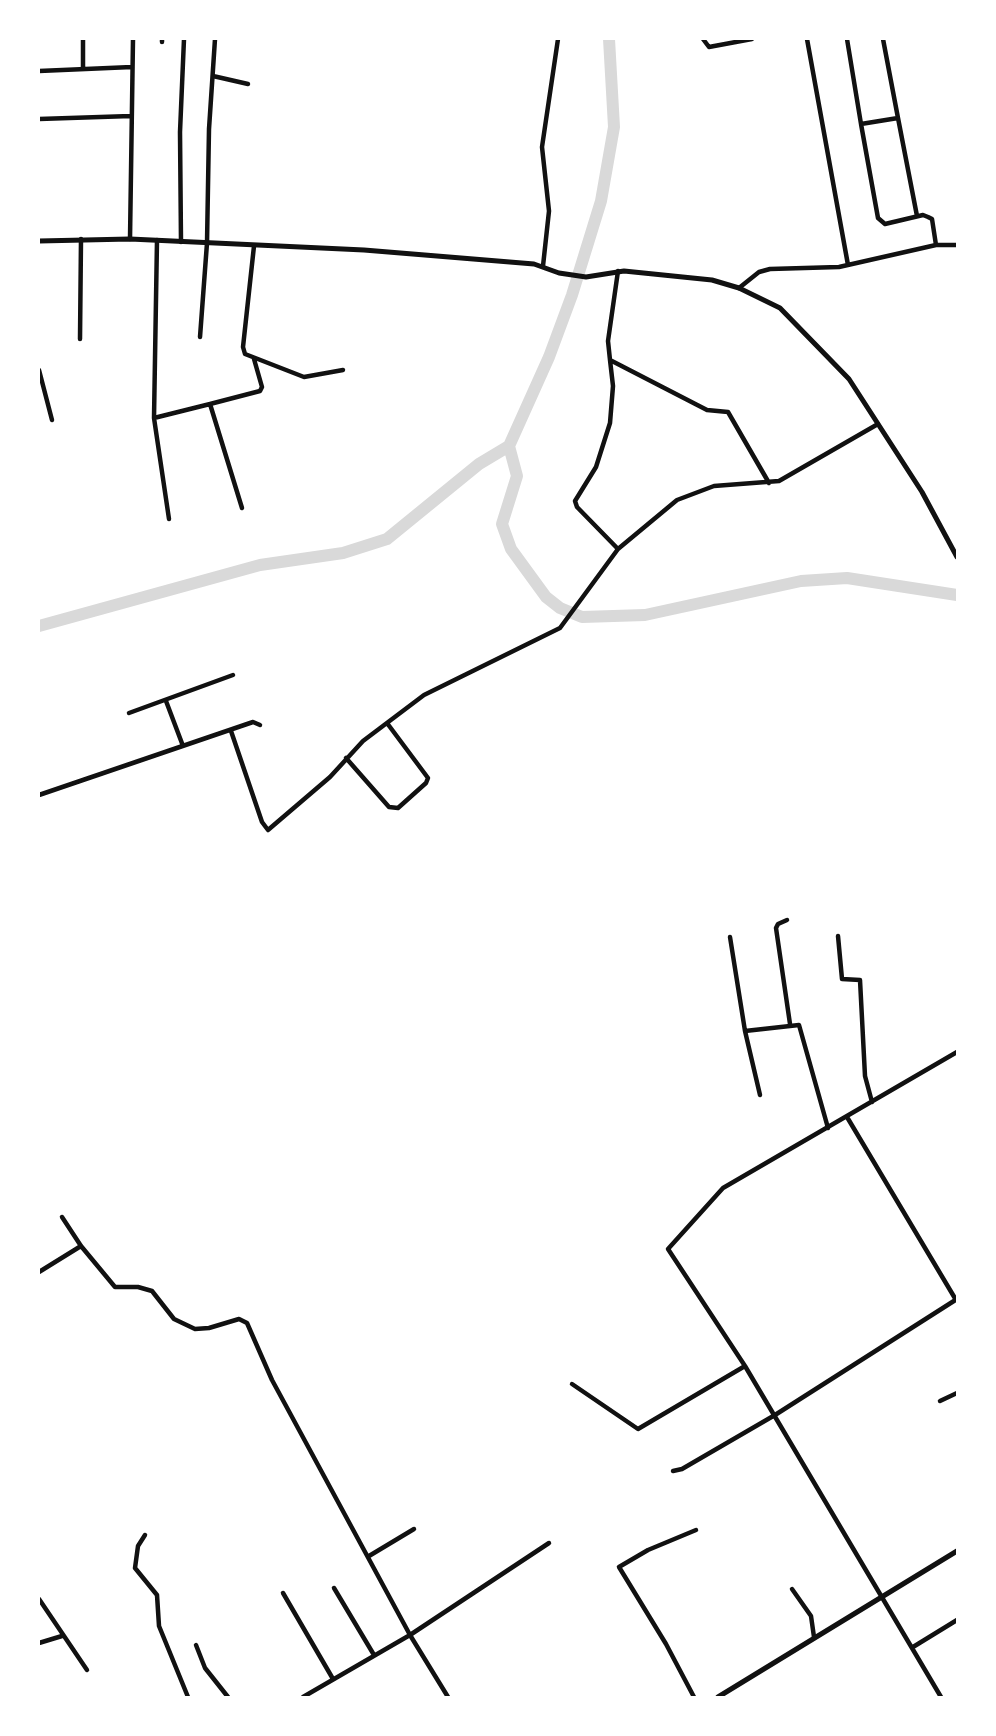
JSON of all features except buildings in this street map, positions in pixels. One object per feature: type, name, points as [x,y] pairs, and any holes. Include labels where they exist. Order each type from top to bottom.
[{"type":"street","points":[[83,39],[83,69]]},
{"type":"street","points":[[130,239],[133,39]]},
{"type":"street","points":[[181,242],[180,132],[184,39]]},
{"type":"street","points":[[200,337],[207,243],[215,39]]},
{"type":"street","points":[[543,266],[549,211],[542,147],[558,39]]},
{"type":"street","points":[[703,39],[709,47],[752,39]]},
{"type":"street","points":[[807,39],[848,265]]},
{"type":"street","points":[[848,39],[878,218],[885,224],[923,215],[933,219],[936,245]]},
{"type":"street","points":[[883,39],[917,216]]},
{"type":"street","points":[[39,71],[132,67]]},
{"type":"street","points":[[213,76],[248,84]]},
{"type":"street","points":[[39,119],[131,116]]},
{"type":"street","points":[[861,124],[898,118]]},
{"type":"street","points":[[80,339],[81,239]]},
{"type":"street","points":[[39,241],[130,239],[364,250],[543,266],[586,277],[618,271],[712,280],[739,288],[768,301],[793,320],[849,380],[922,492],[957,557]]},
{"type":"street","points":[[157,240],[154,418],[169,519]]},
{"type":"street","points":[[739,288],[759,272],[770,269],[808,270],[848,265],[936,245],[957,245]]},
{"type":"street","points":[[254,246],[243,347],[245,354],[304,378],[343,370]]},
{"type":"street","points":[[618,271],[609,333],[613,403],[607,434],[596,466],[575,501],[577,507],[618,549]]},
{"type":"street","points":[[154,418],[260,390],[254,358]]},
{"type":"street","points":[[609,360],[707,410],[728,412],[769,483]]},
{"type":"street","points":[[39,370],[52,420]]},
{"type":"street","points":[[210,404],[242,508]]},
{"type":"street","points":[[231,731],[262,822],[268,830],[305,800],[363,741],[424,694],[553,632],[567,621],[618,549],[677,500],[693,492],[714,486],[769,483],[790,476],[878,424]]},
{"type":"street","points":[[129,713],[233,675]]},
{"type":"street","points":[[166,700],[183,746]]},
{"type":"street","points":[[39,795],[253,722],[260,725]]},
{"type":"street","points":[[346,758],[388,807],[398,808],[426,783],[428,778],[387,723]]},
{"type":"street","points":[[787,920],[778,924],[776,928],[790,1024]]},
{"type":"street","points":[[838,936],[842,979],[861,980],[865,1076],[872,1102]]},
{"type":"street","points":[[730,937],[745,1031],[760,1095]]},
{"type":"street","points":[[745,1031],[790,1024],[801,1027],[828,1128]]},
{"type":"street","points":[[942,1697],[775,1415],[668,1249],[723,1188],[957,1052]]},
{"type":"street","points":[[673,1472],[775,1415],[957,1300],[847,1117]]},
{"type":"street","points":[[62,1217],[81,1246],[115,1287],[138,1287],[152,1291],[174,1318],[189,1327],[202,1330],[239,1319],[247,1323],[272,1380],[410,1635],[448,1697]]},
{"type":"street","points":[[39,1272],[81,1246]]},
{"type":"street","points":[[572,1384],[638,1429],[745,1366]]},
{"type":"street","points":[[940,1401],[957,1393]]},
{"type":"street","points":[[369,1556],[414,1529]]},
{"type":"street","points":[[694,1697],[666,1644],[619,1567],[648,1550],[696,1530]]},
{"type":"street","points":[[145,1535],[138,1546],[135,1568],[157,1595],[159,1626],[188,1697]]},
{"type":"street","points":[[303,1697],[410,1635],[549,1543]]},
{"type":"street","points":[[718,1697],[957,1551]]},
{"type":"street","points":[[334,1588],[374,1654]]},
{"type":"street","points":[[792,1588],[812,1616],[814,1637]]},
{"type":"street","points":[[283,1593],[333,1679]]},
{"type":"street","points":[[40,1602],[87,1670]]},
{"type":"street","points":[[913,1647],[957,1620]]},
{"type":"street","points":[[39,1643],[62,1636]]},
{"type":"street","points":[[196,1645],[205,1668],[228,1697]]},
{"type":"waterway","points":[[39,626],[260,565],[343,553],[387,539],[479,464],[509,446],[549,357],[572,295],[601,201],[614,127],[609,39]]},
{"type":"waterway","points":[[509,446],[517,476],[502,524],[511,549],[546,597],[560,608],[582,617],[645,615],[801,581],[847,578],[957,595]]}]
